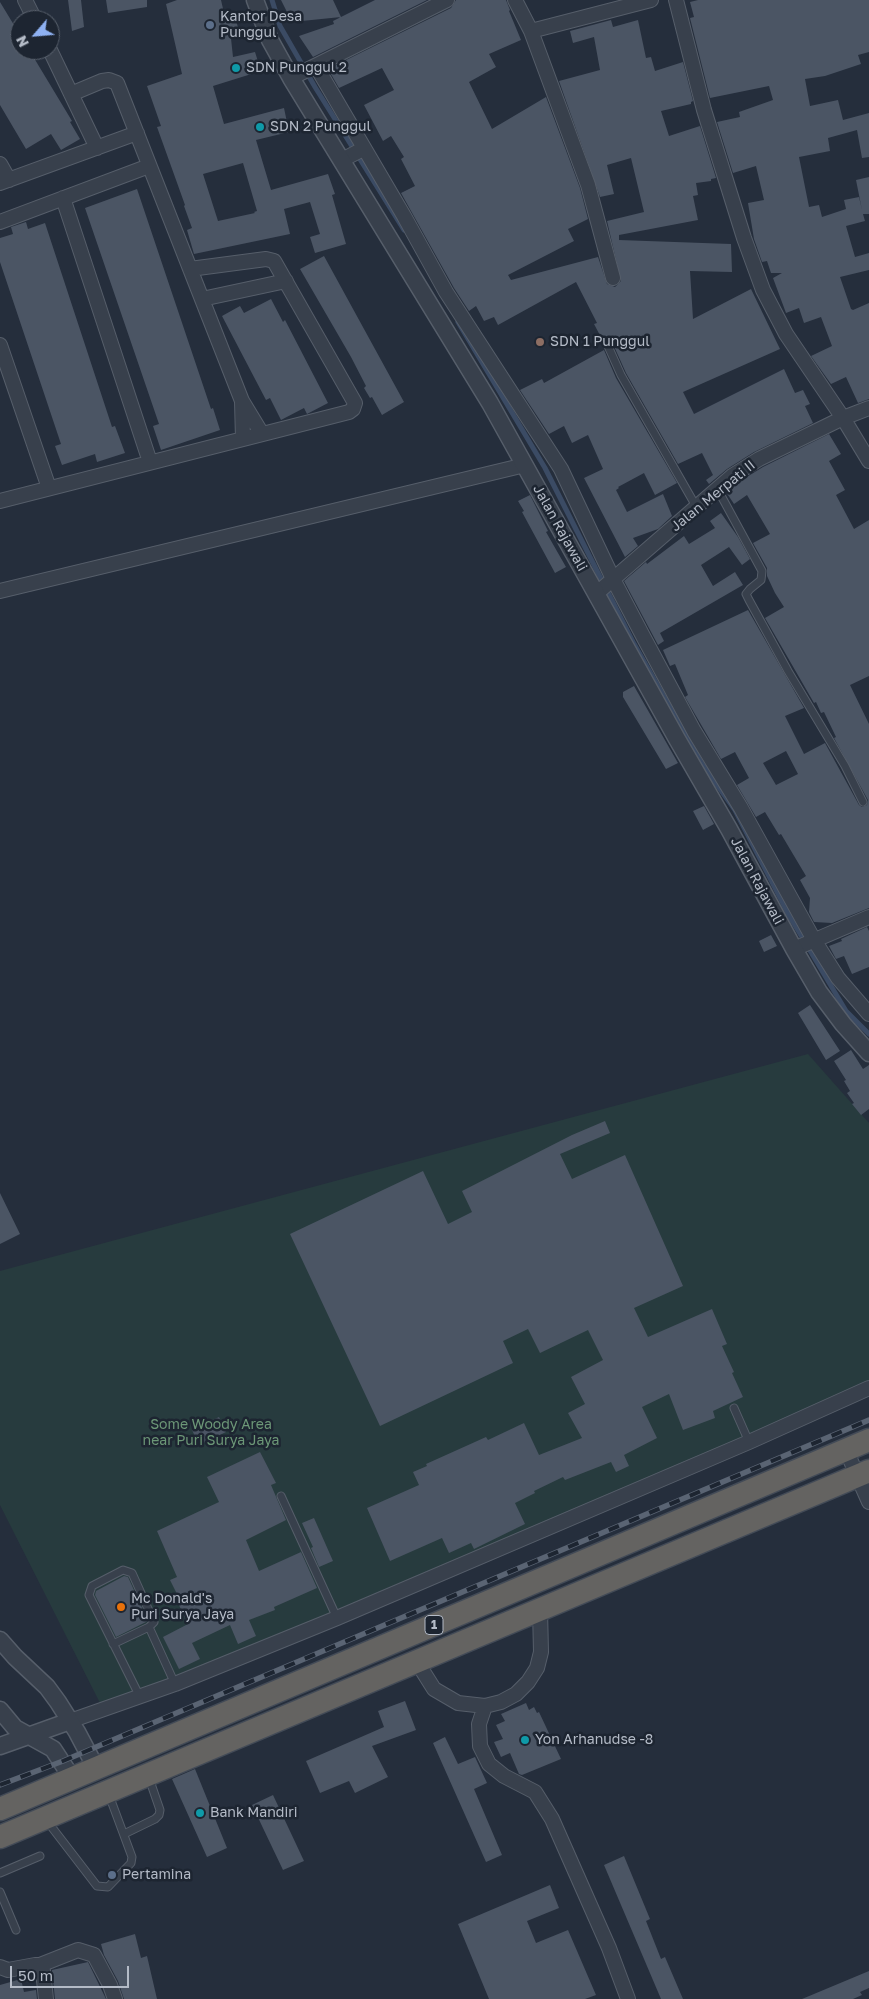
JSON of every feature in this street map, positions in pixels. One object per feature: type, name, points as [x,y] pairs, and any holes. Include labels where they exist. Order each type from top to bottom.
[{"type":"highway","name":"1","points":[[0,1809],[869,1440]]},
{"type":"highway","name":"1","points":[[0,1837],[863,1473]]},
{"type":"highway","points":[[96,1768],[108,1792]]},
{"type":"highway","points":[[72,1778],[84,1802]]},
{"type":"street","name":"Jalan Rajawali","points":[[255,0],[270,40],[305,71],[483,369],[525,465],[606,586],[677,739],[819,992],[843,1024],[869,1053]]},
{"type":"street","points":[[447,0],[305,71],[353,154],[404,216],[446,292],[483,369],[561,469],[606,586],[742,808],[812,941],[838,978],[869,1014]]},
{"type":"street","points":[[515,0],[531,31],[588,185],[613,278]]},
{"type":"street","points":[[531,31],[651,0]]},
{"type":"street","points":[[676,0],[706,119],[763,290],[786,334],[843,418],[869,461]]},
{"type":"street","points":[[55,60],[97,148]]},
{"type":"street","points":[[71,94],[102,81],[117,83],[242,401],[262,434]]},
{"type":"street","points":[[0,164],[4,181],[137,133]]},
{"type":"street","points":[[0,222],[149,166]]},
{"type":"street","points":[[63,198],[150,462]]},
{"type":"street","points":[[0,501],[349,412],[355,406],[274,261],[269,259],[190,269]]},
{"type":"street","points":[[202,299],[286,281]]},
{"type":"street","points":[[0,345],[50,488]]},
{"type":"street","points":[[242,401],[242,439]]},
{"type":"street","name":"Jalan Merpati II","points":[[606,586],[732,476],[759,459],[843,418],[869,408]]},
{"type":"street","points":[[0,592],[525,465]]},
{"type":"street","points":[[795,949],[869,916]]},
{"type":"street","points":[[0,1746],[175,1684],[337,1618],[749,1442],[869,1388]]},
{"type":"street","points":[[846,1450],[863,1473],[869,1502]]},
{"type":"street","points":[[416,1662],[434,1689],[458,1703],[485,1706],[501,1702],[516,1694],[528,1682],[537,1668],[541,1652],[540,1610]]},
{"type":"street","points":[[0,1640],[47,1687],[88,1750],[96,1768]]},
{"type":"street","points":[[485,1706],[479,1724],[480,1746],[489,1764],[504,1776],[535,1792],[552,1819],[609,1948],[628,1999]]},
{"type":"street","points":[[0,1710],[15,1728],[53,1748],[72,1778]]},
{"type":"street","points":[[0,1967],[8,1970],[40,1965],[78,1950],[94,1955],[110,1985],[114,1999]]},
{"type":"street","points":[[40,1965],[44,1971],[46,1999]]},
{"type":"lane","points":[[608,346],[626,383],[697,508]]},
{"type":"lane","points":[[718,490],[762,570],[760,580],[746,594],[788,672],[845,766],[863,802]]},
{"type":"lane","points":[[734,1408],[749,1442]]},
{"type":"lane","points":[[281,1496],[337,1618]]},
{"type":"lane","points":[[113,1644],[149,1628],[154,1622],[132,1572],[123,1570],[92,1586],[90,1595],[113,1644],[140,1697]]},
{"type":"lane","points":[[149,1628],[175,1684]]},
{"type":"lane","points":[[124,1834],[155,1819],[159,1815],[160,1810],[148,1775]]},
{"type":"lane","points":[[45,1818],[97,1886],[102,1888],[108,1887],[132,1863],[132,1857],[108,1792]]},
{"type":"lane","points":[[0,1873],[40,1856]]},
{"type":"lane","points":[[0,1892],[16,1930]]},
{"type":"green space","name":"Some Woody Area near Puri Surya Jaya","points":[[808,1054],[869,1123],[869,1384],[103,1709],[0,1505],[0,1271]]},
{"type":"building","points":[[68,0],[81,0],[84,27],[72,31]]},
{"type":"building","points":[[106,0],[147,0],[147,7],[108,13]]},
{"type":"building","points":[[177,0],[221,0],[224,13],[234,11],[238,28],[230,29],[233,57],[255,52],[261,71],[213,86],[224,124],[284,108],[289,132],[256,140],[271,190],[328,174],[335,194],[332,195],[346,244],[315,253],[310,237],[320,234],[310,202],[284,209],[290,234],[194,254],[187,230],[192,228],[157,127],[161,126],[147,86],[182,74],[166,4]],"holes":[[[243,163],[257,211],[218,221],[203,174]]]},
{"type":"building","points":[[281,0],[333,0],[341,17],[292,22]]},
{"type":"building","points":[[375,0],[427,0],[313,57],[299,36],[334,24],[333,21]]},
{"type":"building","points":[[456,0],[506,0],[521,40],[489,54],[496,67],[469,82],[492,129],[546,97],[580,188],[588,219],[568,229],[574,241],[508,275],[511,280],[598,257],[607,284],[615,287],[621,281],[607,221],[644,212],[631,158],[607,165],[614,194],[600,197],[559,81],[600,70],[594,37],[573,43],[570,31],[611,20],[613,27],[638,20],[646,58],[651,57],[655,71],[683,62],[693,101],[691,104],[661,111],[669,136],[700,126],[716,178],[711,179],[711,181],[696,183],[698,195],[693,196],[698,220],[619,235],[619,240],[731,244],[732,272],[690,271],[693,319],[751,289],[780,349],[683,392],[694,414],[784,369],[795,393],[803,390],[810,404],[805,406],[813,423],[754,452],[727,469],[709,484],[706,480],[713,475],[702,453],[678,464],[626,373],[613,344],[608,341],[604,343],[594,324],[597,323],[576,282],[498,325],[494,317],[484,321],[476,306],[469,311],[454,288],[401,193],[415,186],[401,159],[404,157],[391,136],[383,141],[364,105],[394,90],[382,68],[339,88],[328,69],[451,8]]},
{"type":"building","points":[[698,0],[869,0],[869,52],[858,55],[861,64],[825,76],[805,79],[810,106],[838,100],[843,120],[869,113],[869,157],[862,158],[857,130],[828,138],[830,151],[799,157],[809,207],[819,205],[822,217],[846,209],[844,200],[859,197],[862,210],[856,180],[869,177],[869,214],[863,214],[865,221],[846,226],[855,257],[869,253],[869,270],[840,277],[851,309],[853,310],[869,303],[869,399],[858,403],[846,377],[831,384],[811,356],[832,346],[821,317],[804,323],[799,308],[786,313],[773,278],[782,273],[771,273],[767,261],[762,262],[754,239],[748,203],[764,200],[756,166],[733,173],[717,122],[740,117],[739,112],[773,100],[769,86],[710,98],[690,18],[694,17],[690,2]]},
{"type":"building","points":[[0,2],[10,18],[10,60],[35,60],[72,121],[70,122],[80,139],[61,150],[51,134],[26,149],[0,105]]},
{"type":"building","points":[[137,189],[211,409],[213,408],[220,430],[161,450],[153,426],[159,424],[85,208]]},
{"type":"building","points":[[26,222],[28,229],[45,223],[112,427],[115,426],[125,453],[97,462],[95,454],[62,465],[55,446],[61,444],[0,262],[0,238],[13,234],[11,227]]},
{"type":"building","points":[[324,256],[404,402],[382,415],[372,397],[370,398],[364,388],[366,386],[351,357],[300,269]]},
{"type":"building","points":[[271,299],[283,322],[285,320],[328,403],[307,414],[304,408],[281,420],[270,398],[266,400],[222,316],[240,306],[244,313]]},
{"type":"building","points":[[604,350],[616,378],[677,483],[655,495],[644,473],[618,487],[616,490],[627,512],[663,494],[672,516],[658,529],[633,538],[638,546],[625,557],[584,478],[603,469],[588,435],[572,443],[564,426],[549,434],[520,390],[542,379],[544,383]]},
{"type":"building","points":[[829,434],[841,454],[829,461],[845,490],[836,495],[854,529],[869,520],[869,676],[850,685],[869,724],[869,908],[832,923],[814,922],[809,912],[810,898],[800,880],[806,876],[781,834],[779,835],[765,812],[756,817],[737,785],[749,778],[735,752],[721,759],[685,697],[688,695],[675,664],[670,666],[663,650],[748,610],[804,708],[785,716],[804,754],[825,743],[859,805],[862,807],[867,805],[868,800],[834,738],[836,737],[824,712],[821,713],[816,702],[814,703],[765,618],[784,607],[775,593],[767,576],[767,568],[753,543],[770,534],[747,495],[734,504],[726,492],[763,467]],"holes":[[[786,751],[798,774],[776,785],[763,763]]]},
{"type":"building","points":[[530,495],[548,531],[546,532],[566,567],[555,573],[518,501]]},
{"type":"building","points":[[721,513],[738,537],[750,559],[742,565],[729,547],[701,565],[713,586],[735,572],[743,585],[660,633],[664,641],[658,645],[624,581],[646,562],[647,564],[684,536],[689,544],[715,528],[710,521]]},
{"type":"building","points":[[634,686],[678,763],[666,769],[623,697],[623,692]]},
{"type":"building","points":[[704,806],[714,824],[703,830],[693,811]]},
{"type":"building","points":[[867,927],[869,931],[869,967],[852,974],[844,956],[836,959],[829,946]]},
{"type":"building","points":[[771,935],[777,946],[764,952],[759,941]]},
{"type":"building","points":[[810,1005],[840,1051],[826,1060],[798,1013]]},
{"type":"building","points":[[851,1050],[863,1069],[869,1065],[869,1109],[861,1115],[852,1104],[854,1103],[847,1093],[850,1091],[844,1081],[846,1080],[834,1061]]},
{"type":"building","points":[[605,1121],[610,1133],[560,1154],[572,1179],[625,1155],[683,1286],[634,1308],[648,1337],[712,1309],[727,1344],[722,1346],[743,1397],[713,1411],[715,1418],[683,1430],[669,1394],[642,1407],[657,1438],[624,1455],[629,1466],[616,1472],[611,1462],[565,1480],[563,1477],[534,1491],[535,1493],[515,1503],[525,1524],[474,1549],[471,1543],[449,1553],[442,1538],[390,1561],[367,1508],[419,1485],[413,1472],[427,1466],[426,1464],[486,1437],[488,1440],[524,1423],[539,1455],[582,1438],[568,1413],[585,1404],[571,1377],[603,1360],[588,1330],[540,1353],[528,1329],[503,1341],[513,1363],[380,1426],[290,1234],[423,1171],[448,1224],[472,1212],[462,1191],[572,1135]]},
{"type":"building","points":[[0,1193],[20,1234],[0,1244]]},
{"type":"building","points":[[219,1417],[226,1432],[199,1445],[192,1430]]},
{"type":"building","points":[[260,1452],[276,1483],[271,1485],[286,1520],[246,1540],[259,1571],[301,1552],[317,1588],[274,1607],[275,1610],[249,1620],[256,1636],[238,1644],[230,1625],[192,1643],[200,1659],[179,1669],[163,1637],[188,1624],[178,1603],[181,1602],[170,1580],[177,1577],[157,1531],[219,1502],[207,1477]]},
{"type":"building","points":[[314,1518],[333,1561],[319,1567],[311,1548],[313,1547],[302,1523]]},
{"type":"building","name":"Mc Donald's Puri Surya Jaya","points":[[124,1576],[128,1577],[148,1621],[116,1637],[95,1595],[96,1591]]},
{"type":"building","points":[[405,1701],[416,1730],[372,1746],[388,1777],[355,1793],[349,1781],[320,1793],[306,1761],[384,1727],[378,1711]]},
{"type":"building","name":"Yon Arhanudse -8","points":[[526,1703],[529,1710],[534,1707],[537,1713],[539,1712],[561,1759],[522,1775],[519,1774],[510,1753],[501,1757],[494,1742],[503,1739],[496,1725],[505,1721],[501,1714]]},
{"type":"building","points":[[445,1737],[458,1764],[475,1757],[487,1783],[474,1789],[502,1855],[486,1862],[433,1743]]},
{"type":"building","name":"Bank Mandiri","points":[[195,1769],[227,1848],[207,1857],[172,1779]]},
{"type":"building","points":[[273,1795],[304,1861],[283,1870],[252,1805]]},
{"type":"building","points":[[624,1856],[650,1919],[646,1921],[661,1959],[665,1957],[683,1999],[661,1999],[604,1865]]},
{"type":"building","points":[[550,1885],[559,1908],[527,1921],[536,1943],[568,1930],[596,1995],[585,1999],[489,1999],[458,1924]]},
{"type":"building","points":[[135,1934],[141,1958],[147,1956],[157,1999],[124,1999],[118,1981],[104,1955],[101,1944]]},
{"type":"building","points":[[88,1962],[106,1999],[55,1999],[52,1970]]},
{"type":"building","points":[[869,1971],[869,1988],[860,1992],[862,1995],[853,1999],[802,1999]]},
{"type":"building","points":[[21,1979],[24,1992],[36,1990],[37,1999],[0,1999],[0,1985]]},
{"type":"waterway","points":[[272,0],[280,26],[315,87],[404,230]]},
{"type":"waterway","points":[[458,322],[545,468],[633,642],[702,764],[735,810],[790,917],[846,1011],[869,1034]]},
{"type":"railway","points":[[0,1785],[63,1761],[869,1420]]},
{"type":"place","name":"Kantor Desa Punggul","points":[[210,25]]},
{"type":"place","name":"SDN Punggul 2","points":[[236,68]]},
{"type":"place","name":"SDN 2 Punggul","points":[[260,127]]},
{"type":"place","name":"SDN 1 Punggul","points":[[540,342]]},
{"type":"place","name":"Mc Donald's Puri Surya Jaya","points":[[121,1607]]},
{"type":"place","name":"Yon Arhanudse -8","points":[[525,1740]]},
{"type":"place","name":"Bank Mandiri","points":[[200,1813]]},
{"type":"place","name":"Pertamina","points":[[112,1875]]}]
